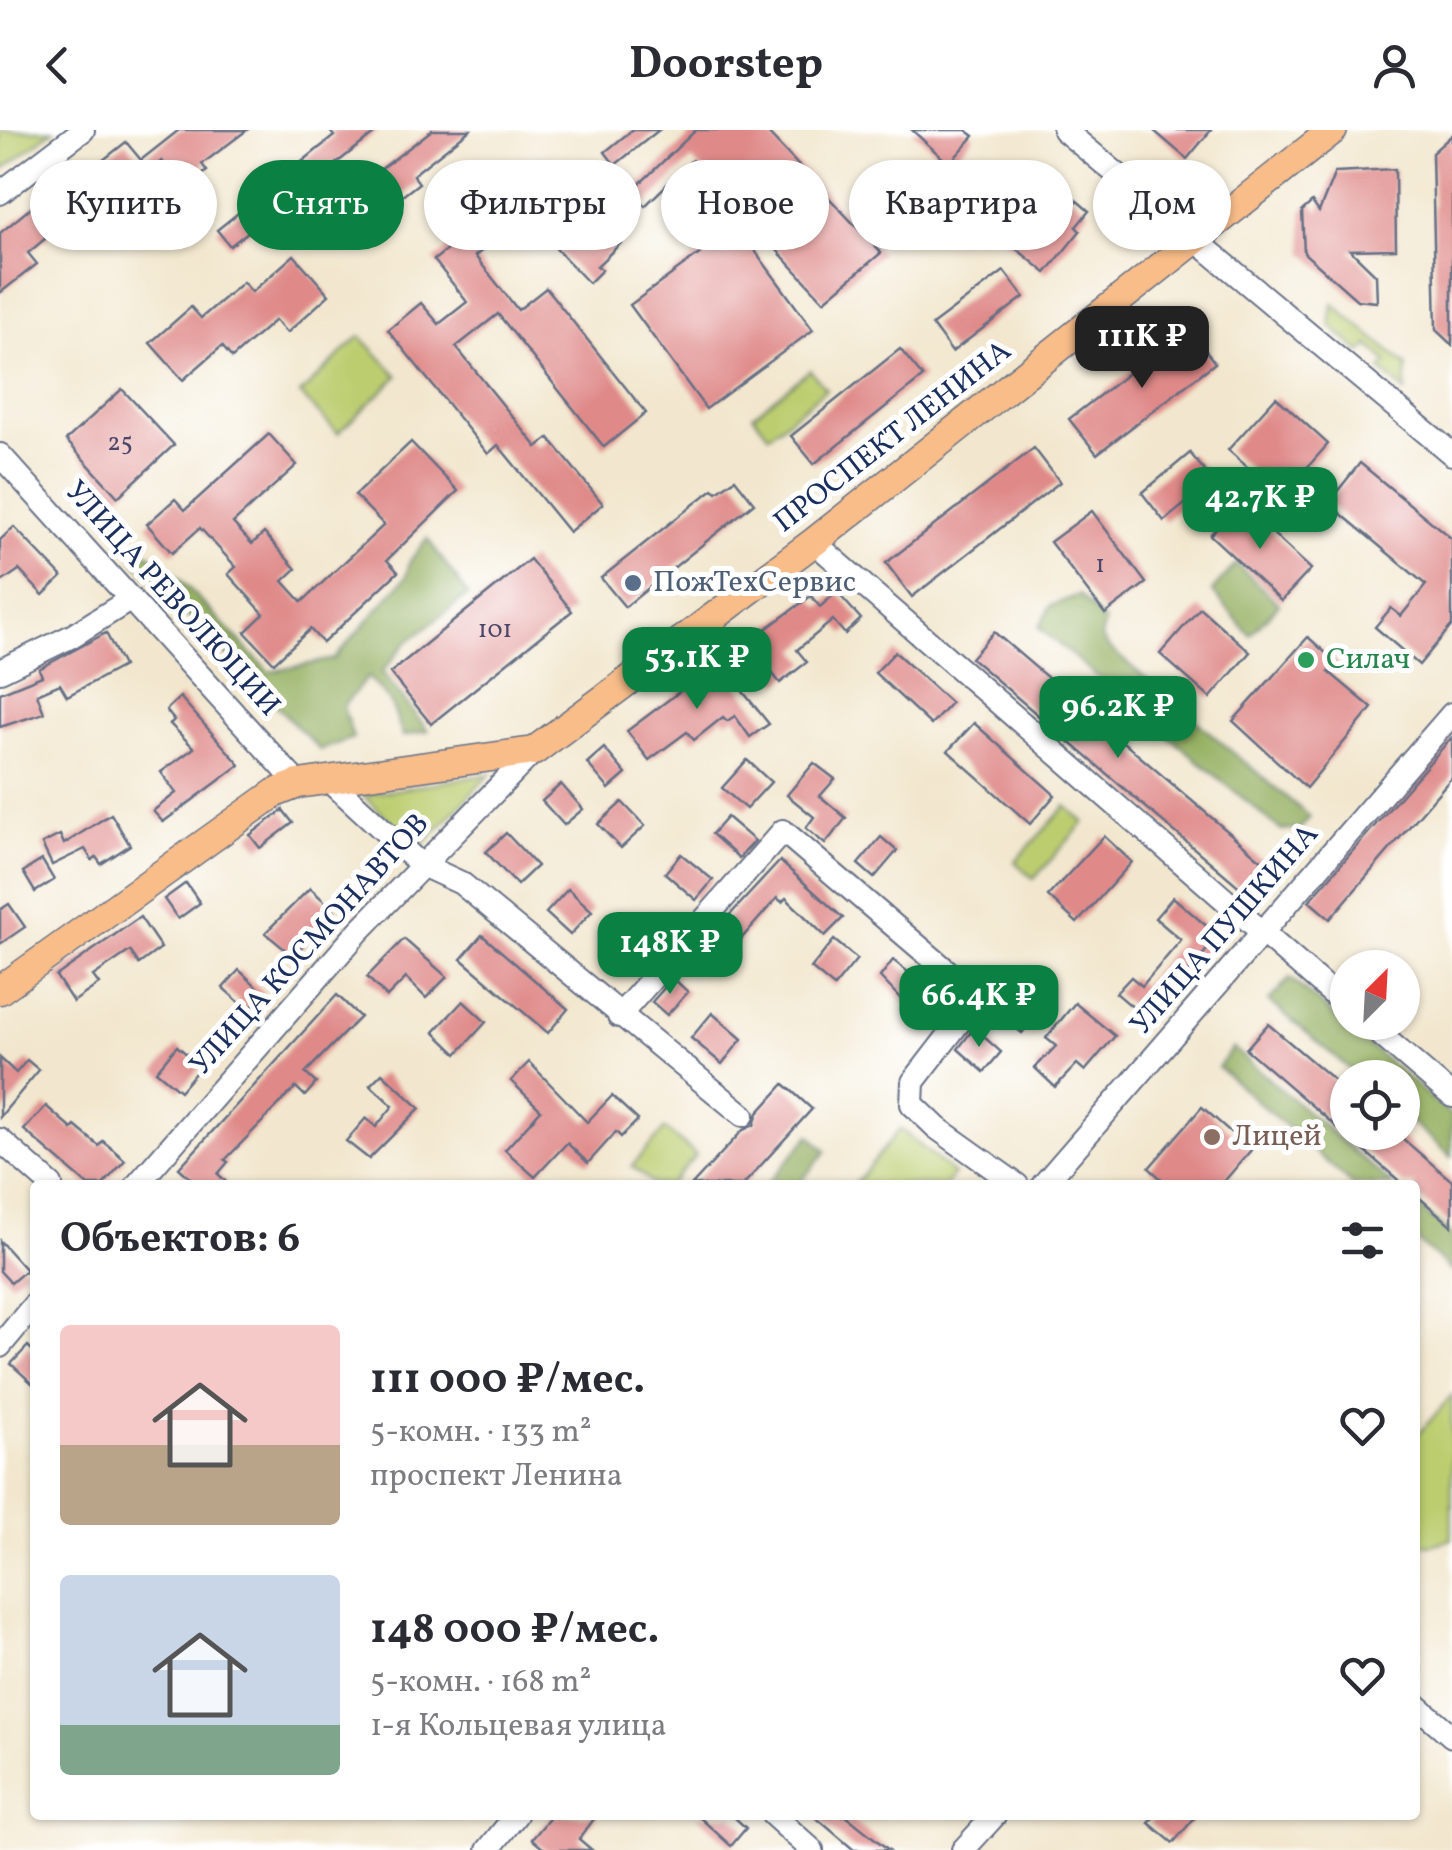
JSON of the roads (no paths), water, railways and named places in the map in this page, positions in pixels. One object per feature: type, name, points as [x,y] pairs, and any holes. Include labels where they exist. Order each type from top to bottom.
[{"type":"main road","name":"ПРОСПЕКТ ЛЕНИНА","points":[[1231,209],[1333,130]]},
{"type":"main road","name":"ПРОСПЕКТ ЛЕНИНА","points":[[534,751],[814,542],[1179,250]]},
{"type":"main road","points":[[0,990],[248,810],[298,784],[534,751]]},
{"type":"street","points":[[0,193],[84,130]]},
{"type":"street","points":[[1064,130],[1100,160]]},
{"type":"street","points":[[1208,250],[1452,454]]},
{"type":"street","name":"УЛИЦА РЕВОЛЮЦИИ","points":[[0,455],[298,784]]},
{"type":"street","points":[[814,542],[1330,992]]},
{"type":"street","points":[[0,671],[72,636],[131,599]]},
{"type":"street","name":"УЛИЦА ПУШКИНА","points":[[1047,1180],[1452,714]]},
{"type":"street","name":"УЛИЦА КОСМОНАВТОВ","points":[[141,1180],[420,864],[534,751]]},
{"type":"street","points":[[329,780],[420,864],[462,883],[744,1116]]},
{"type":"street","points":[[620,1016],[783,832],[968,988],[968,1012],[913,1082],[912,1104],[937,1128],[1011,1180]]},
{"type":"street","points":[[1387,1040],[1452,1096]]},
{"type":"street","points":[[0,1140],[45,1180]]},
{"type":"street","points":[[0,1346],[30,1310]]},
{"type":"street","points":[[1420,1708],[1452,1736]]},
{"type":"street","points":[[488,1850],[512,1820]]},
{"type":"street","points":[[779,1820],[812,1850]]},
{"type":"street","points":[[963,1850],[991,1820]]},
{"type":"place","name":"ПожТехСервис","points":[[633,583]]},
{"type":"place","name":"Силач","points":[[1306,660]]},
{"type":"place","name":"Лицей","points":[[1212,1137]]}]
